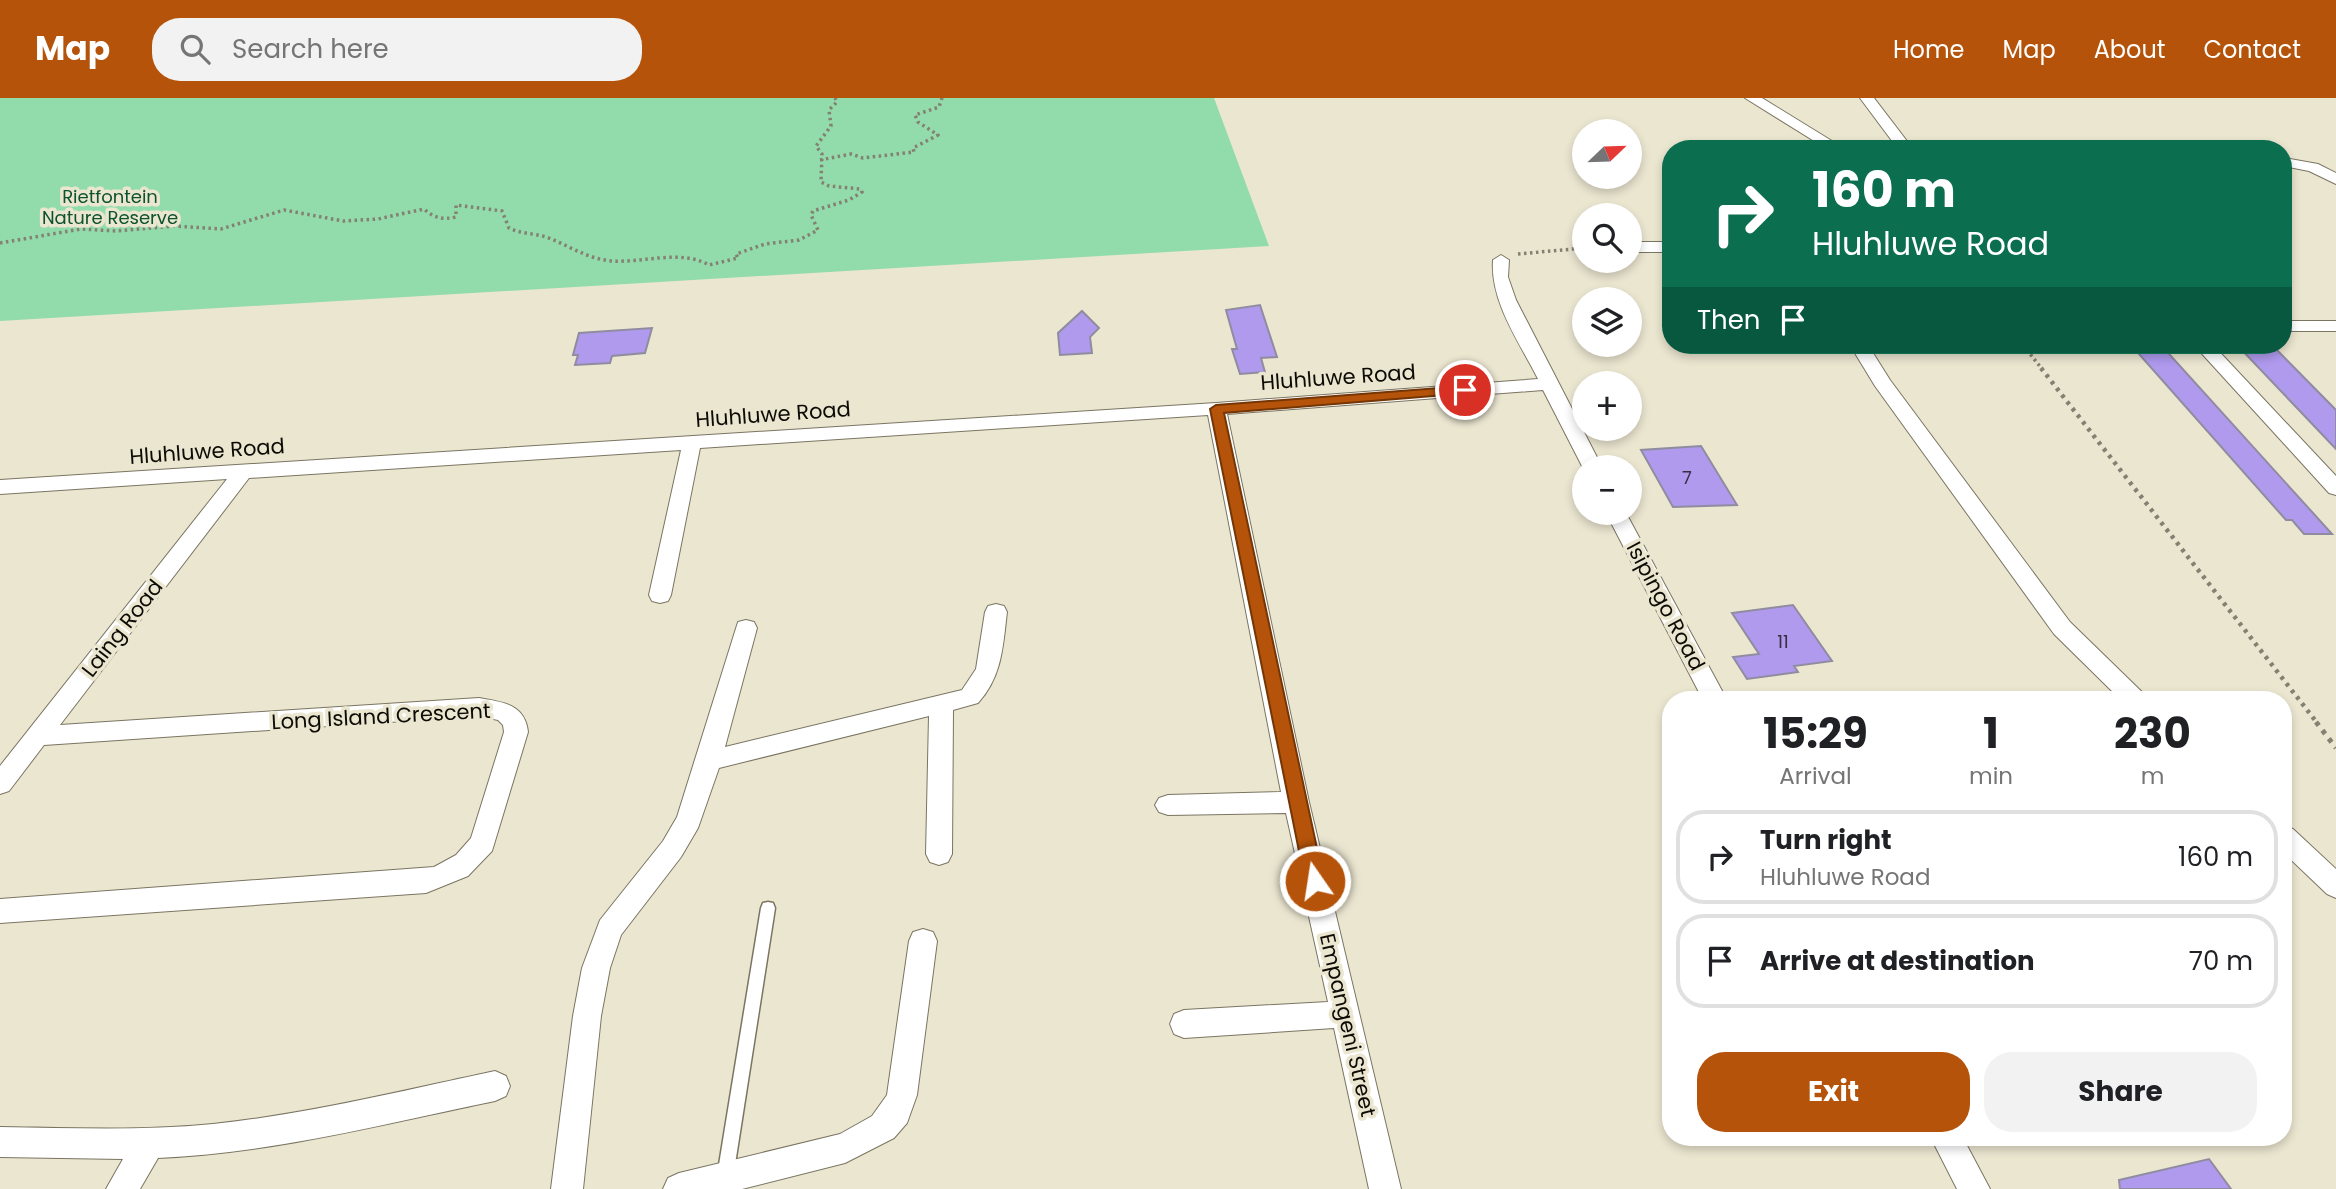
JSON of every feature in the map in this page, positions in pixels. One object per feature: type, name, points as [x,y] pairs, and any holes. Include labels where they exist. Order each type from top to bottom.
[{"type":"street","points":[[1752,98],[1823,140]]},
{"type":"street","points":[[1867,98],[1899,140]]},
{"type":"street","points":[[2292,163],[2313,167],[2336,179]]},
{"type":"street","points":[[1642,247],[1662,247]]},
{"type":"street","points":[[1501,260],[1500,277],[1507,300],[1586,455]]},
{"type":"street","points":[[2292,324],[2336,326]]},
{"type":"street","points":[[1865,354],[1882,382],[2062,628],[2127,691]]},
{"type":"street","points":[[2211,354],[2336,488]]},
{"type":"street","name":"Hluhluwe Road","points":[[0,487],[1216,409],[1548,384]]},
{"type":"street","name":"Empangeni Street","points":[[1216,409],[1296,802],[1385,1189]]},
{"type":"street","points":[[660,595],[692,442]]},
{"type":"street","name":"Laing Road","points":[[0,784],[243,472]]},
{"type":"street","name":"Isipingo Road","points":[[1622,525],[1710,691]]},
{"type":"street","points":[[709,761],[970,697],[981,686],[988,671],[996,612]]},
{"type":"street","points":[[567,1189],[587,1016],[596,968],[610,929],[672,849],[689,820],[709,761],[746,628]]},
{"type":"street","points":[[939,854],[941,705]]},
{"type":"street","name":"Long Island Crescent","points":[[0,911],[426,881],[446,876],[473,857],[483,843],[516,732],[515,721],[505,712],[479,707],[39,736]]},
{"type":"street","points":[[1168,805],[1296,802]]},
{"type":"street","points":[[2292,845],[2336,886]]},
{"type":"street","points":[[679,1189],[845,1148],[883,1127],[895,1112],[902,1095],[923,941]]},
{"type":"street","points":[[1184,1024],[1345,1014]]},
{"type":"street","points":[[0,1142],[150,1143],[273,1130],[495,1086]]},
{"type":"street","points":[[122,1189],[150,1143]]},
{"type":"street","points":[[1951,1146],[1974,1189]]},
{"type":"lane","points":[[725,1177],[768,908]]},
{"type":"path","points":[[0,243],[81,229],[116,232],[173,226],[221,229],[284,210],[343,221],[378,219],[424,209],[434,218],[444,220],[456,217],[456,205],[502,211],[509,228],[521,234],[543,236],[589,257],[612,261],[675,258],[700,260],[709,265],[738,258],[736,254],[765,244],[799,240],[818,230],[811,215],[813,211],[849,200],[862,192],[860,189],[829,186],[821,182],[822,154],[816,146],[831,126],[829,110],[837,102],[835,98]]},
{"type":"path","points":[[820,160],[851,154],[863,158],[914,152],[913,148],[917,145],[938,135],[918,122],[915,116],[939,107],[942,98]]},
{"type":"path","points":[[1501,260],[1537,250],[1572,249]]},
{"type":"path","points":[[2030,354],[2292,691]]},
{"type":"path","points":[[2292,691],[2336,748]]},
{"type":"green space","name":"Rietfontein Nature Reserve","points":[[0,98],[1214,98],[1269,246],[0,321]]},
{"type":"building","points":[[1260,305],[1277,357],[1261,358],[1265,372],[1240,374],[1232,349],[1237,349],[1226,310]]},
{"type":"building","points":[[1082,311],[1099,328],[1090,337],[1092,353],[1060,355],[1058,333]]},
{"type":"building","points":[[652,328],[645,353],[612,356],[610,363],[575,365],[578,355],[573,355],[579,333]]},
{"type":"building","points":[[2139,354],[2169,354],[2332,534],[2304,534],[2292,520],[2286,520]]},
{"type":"building","points":[[2246,354],[2281,354],[2336,410],[2336,449]]},
{"type":"building","points":[[1701,446],[1737,505],[1673,507],[1641,450]]},
{"type":"building","points":[[1793,605],[1832,661],[1794,666],[1798,672],[1747,679],[1733,657],[1759,654],[1732,613]]},
{"type":"building","points":[[2209,1159],[2231,1189],[2120,1189],[2119,1180]]},
{"type":"route","points":[[1315,881],[1296,802],[1216,409],[1465,390]]}]
